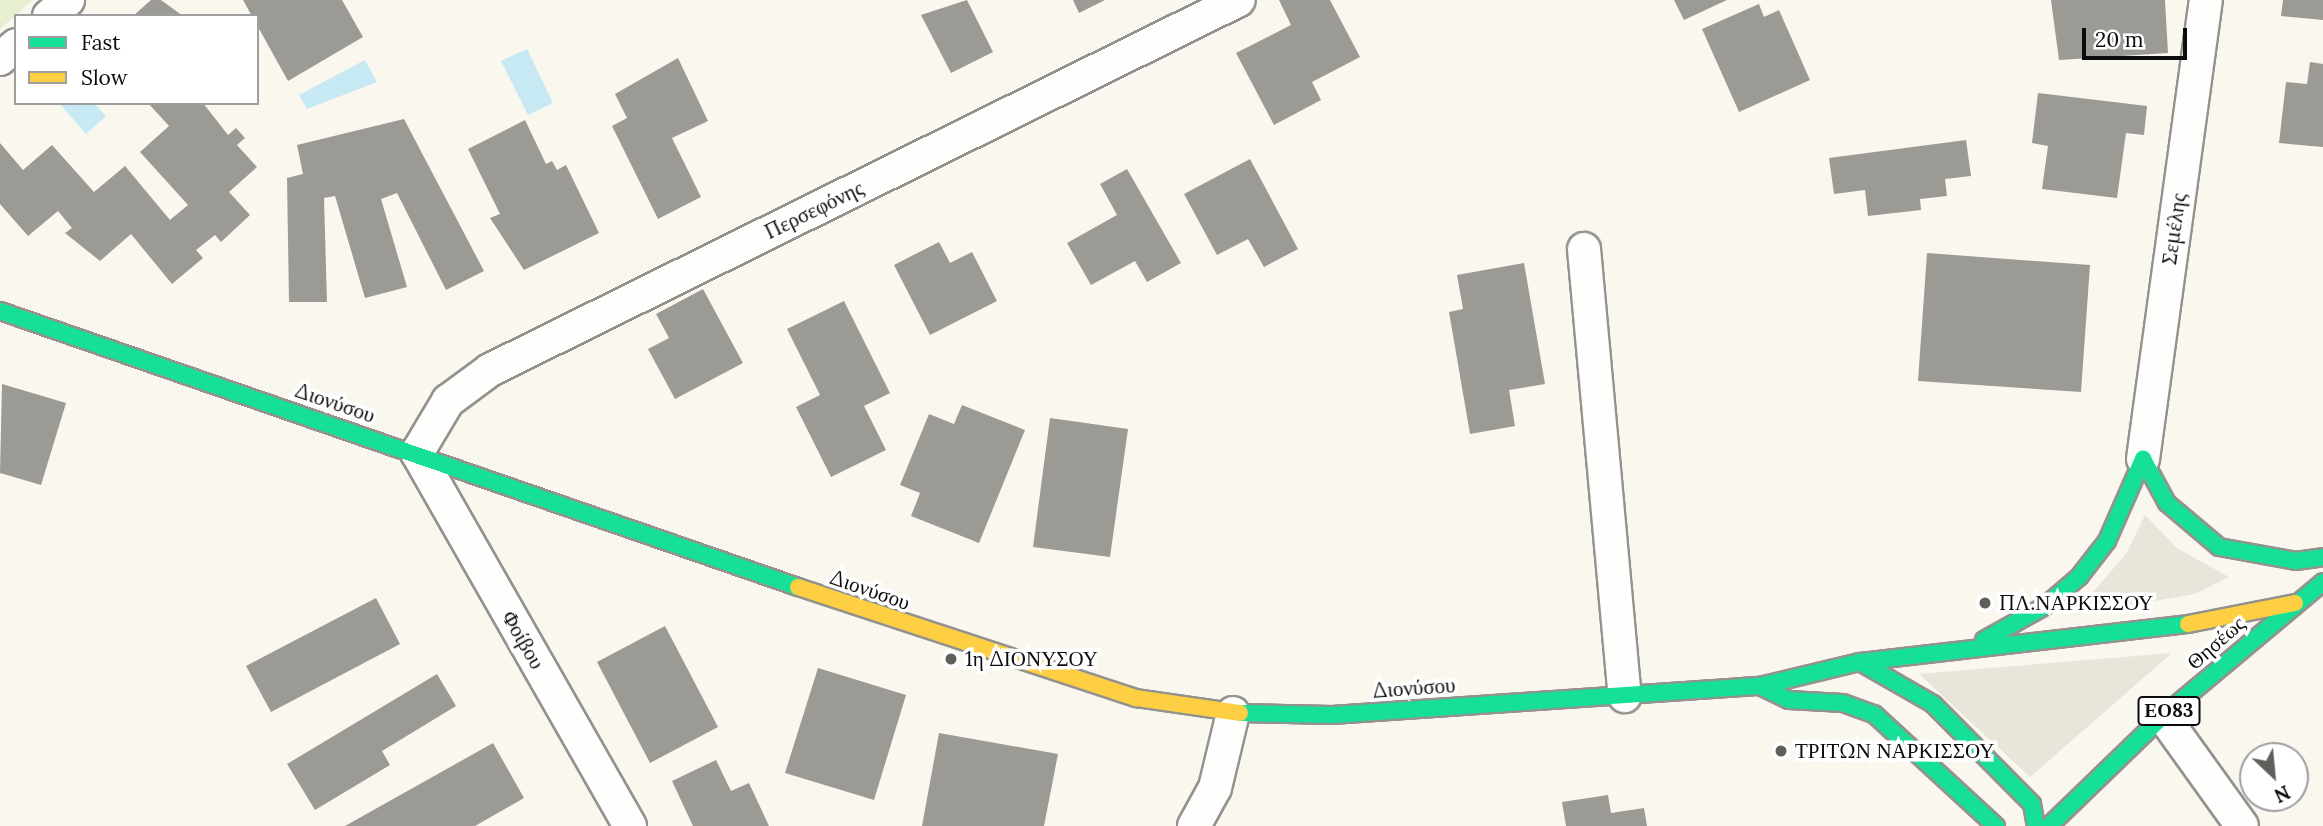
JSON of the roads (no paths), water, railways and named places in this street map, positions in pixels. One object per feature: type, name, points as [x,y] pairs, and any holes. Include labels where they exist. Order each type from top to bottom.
[{"type":"main road","name":"Διονύσου","points":[[0,312],[417,453],[988,653],[1136,698],[1233,713],[1332,715],[1760,686],[1860,662],[1974,646],[2164,628],[2295,603]]},
{"type":"main road","points":[[2143,459],[2167,503],[2219,547],[2296,561],[2323,557]]},
{"type":"main road","points":[[1974,646],[2045,606],[2079,577],[2107,541],[2143,459]]},
{"type":"main road","name":"Θησέως","points":[[2049,826],[2163,716],[2323,582]]},
{"type":"main road","points":[[1860,662],[1933,704],[2032,804],[2036,826]]},
{"type":"main road","name":"Διονύσου","points":[[1760,686],[1789,700],[1843,703],[1874,714],[1937,767],[1996,826]]},
{"type":"main road","points":[[1937,767],[1954,818]]},
{"type":"street","points":[[52,14],[68,0]]},
{"type":"street","name":"Περσεφόνης","points":[[417,453],[448,401],[490,370],[1239,0]]},
{"type":"street","name":"Σεμέλης","points":[[2143,459],[2206,0]]},
{"type":"street","points":[[0,59],[14,47]]},
{"type":"street","points":[[1584,249],[1625,695]]},
{"type":"street","name":"Φοίβου","points":[[417,453],[629,826]]},
{"type":"street","points":[[1194,826],[1220,775],[1233,713]]},
{"type":"street","points":[[2163,716],[2242,826]]},
{"type":"water","points":[[527,49],[553,103],[528,115],[501,61]]},
{"type":"water","points":[[365,60],[377,82],[307,109],[299,95]]},
{"type":"water","points":[[61,105],[96,105],[106,116],[86,134]]},
{"type":"place","name":"ΠΛ.ΝΑΡΚΙΣΣΟΥ","points":[[1985,603]]},
{"type":"place","name":"1η ΔΙΟΝΥΣΟΥ","points":[[951,659]]},
{"type":"place","name":"ΤΡΙΤΩΝ ΝΑΡΚΙΣΣΟΥ","points":[[1781,751]]}]
